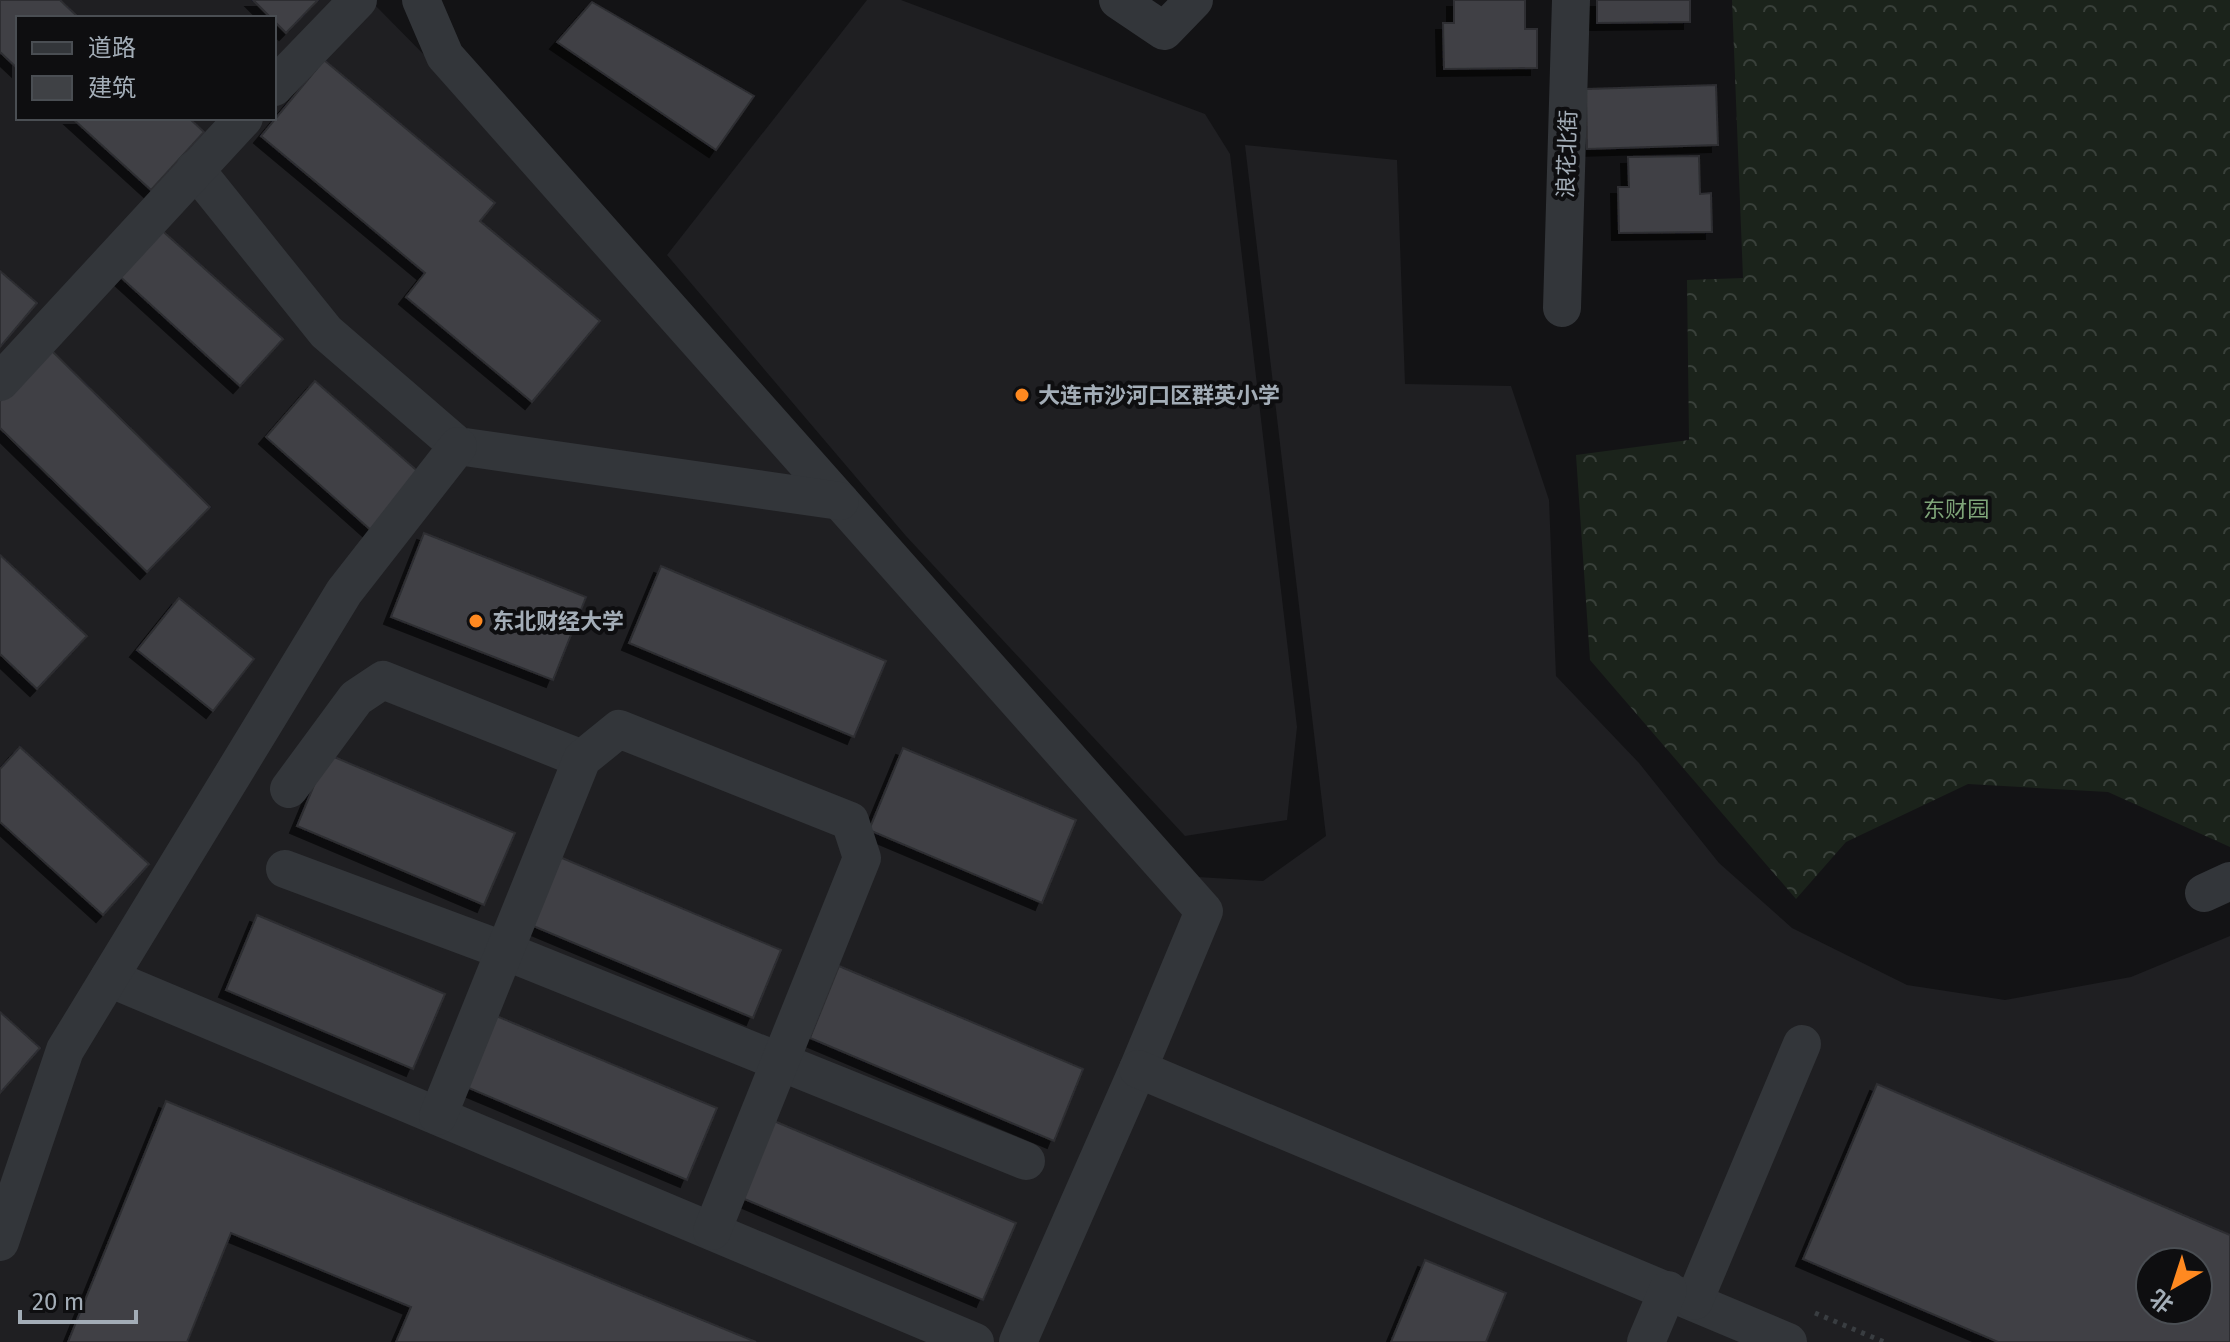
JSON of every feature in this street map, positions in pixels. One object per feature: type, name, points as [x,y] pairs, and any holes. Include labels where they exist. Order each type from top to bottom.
[{"type":"street","points":[[276,85],[358,0]]},
{"type":"street","points":[[421,0],[445,56],[1204,911],[1018,1342]]},
{"type":"street","points":[[1118,0],[1164,31],[1194,0]]},
{"type":"street","name":"浪花北街","points":[[1562,308],[1571,0]]},
{"type":"street","points":[[0,382],[242,120]]},
{"type":"street","points":[[195,169],[326,332],[458,446],[840,501]]},
{"type":"street","points":[[0,1242],[65,1050],[344,592],[458,446]]},
{"type":"street","points":[[289,789],[356,698],[383,680],[582,759]]},
{"type":"street","points":[[438,1116],[582,759],[619,729],[850,821],[862,858],[712,1231]]},
{"type":"street","points":[[285,869],[505,951],[1026,1161]]},
{"type":"street","points":[[109,978],[975,1342]]},
{"type":"street","points":[[1646,1342],[1681,1296],[1802,1044]]},
{"type":"street","points":[[1138,1069],[1788,1342]]},
{"type":"shaded area","name":"东北财经大学","points":[[0,0],[370,0],[642,276],[1198,877],[1263,881],[1326,836],[1245,145],[1397,160],[1405,384],[1511,386],[1549,500],[1556,676],[1639,763],[1719,863],[1792,928],[1907,985],[2005,1000],[2131,977],[2230,936],[2230,1342],[0,1342]]},
{"type":"shaded area","name":"大连市沙河口区群英小学","points":[[867,0],[901,0],[1205,114],[1230,154],[1297,727],[1287,820],[1185,836],[906,536],[667,255]]},
{"type":"green space","name":"东财园","points":[[1732,0],[2230,0],[2230,847],[2108,792],[1968,784],[1846,842],[1796,899],[1590,660],[1576,455],[1689,440],[1687,280],[1743,278]]},
{"type":"building","points":[[0,0],[60,0],[77,16],[16,16],[16,67],[0,52]]},
{"type":"building","points":[[253,0],[318,0],[286,33],[276,23],[276,16],[269,16]]},
{"type":"building","points":[[1454,0],[1525,0],[1525,29],[1537,29],[1537,68],[1444,69],[1443,23],[1454,23]]},
{"type":"building","points":[[1597,0],[1690,0],[1690,22],[1597,23]]},
{"type":"building","points":[[592,2],[754,96],[716,150],[557,42]]},
{"type":"building","points":[[324,60],[495,203],[480,221],[600,321],[532,402],[406,297],[425,273],[261,136]]},
{"type":"building","points":[[1716,85],[1718,145],[1587,149],[1586,89]]},
{"type":"building","points":[[74,120],[191,120],[204,132],[151,190]]},
{"type":"building","points":[[1699,156],[1700,194],[1711,193],[1712,232],[1619,233],[1618,187],[1629,187],[1628,157]]},
{"type":"building","points":[[157,226],[283,339],[240,386],[115,272]]},
{"type":"building","points":[[0,271],[37,303],[0,347]]},
{"type":"building","points":[[51,350],[210,507],[147,572],[0,428],[0,401]]},
{"type":"building","points":[[315,381],[423,476],[373,532],[266,437]]},
{"type":"building","points":[[424,533],[586,597],[553,680],[391,617]]},
{"type":"building","points":[[0,555],[87,636],[37,689],[0,654]]},
{"type":"building","points":[[661,566],[886,661],[854,737],[629,643]]},
{"type":"building","points":[[179,598],[254,659],[213,711],[137,650]]},
{"type":"building","points":[[20,747],[149,864],[103,915],[0,822],[0,769]]},
{"type":"building","points":[[903,748],[1076,820],[1042,903],[869,830]]},
{"type":"building","points":[[327,754],[515,833],[484,905],[297,826]]},
{"type":"building","points":[[555,855],[781,950],[753,1018],[526,923]]},
{"type":"building","points":[[257,915],[445,994],[413,1069],[226,990]]},
{"type":"building","points":[[839,966],[1083,1069],[1054,1141],[810,1038]]},
{"type":"building","points":[[0,1012],[40,1048],[0,1093]]},
{"type":"building","points":[[494,1015],[717,1108],[687,1180],[464,1086]]},
{"type":"building","points":[[1877,1084],[2230,1235],[2230,1342],[1998,1342],[1803,1259]]},
{"type":"building","points":[[166,1101],[756,1342],[396,1342],[411,1307],[231,1233],[187,1342],[68,1342]]},
{"type":"building","points":[[774,1121],[1016,1223],[983,1300],[742,1198]]},
{"type":"building","points":[[1425,1260],[1506,1293],[1486,1342],[1391,1342]]},
{"type":"place","name":"大连市沙河口区群英小学","points":[[1022,395]]},
{"type":"place","name":"东北财经大学","points":[[476,621]]}]
